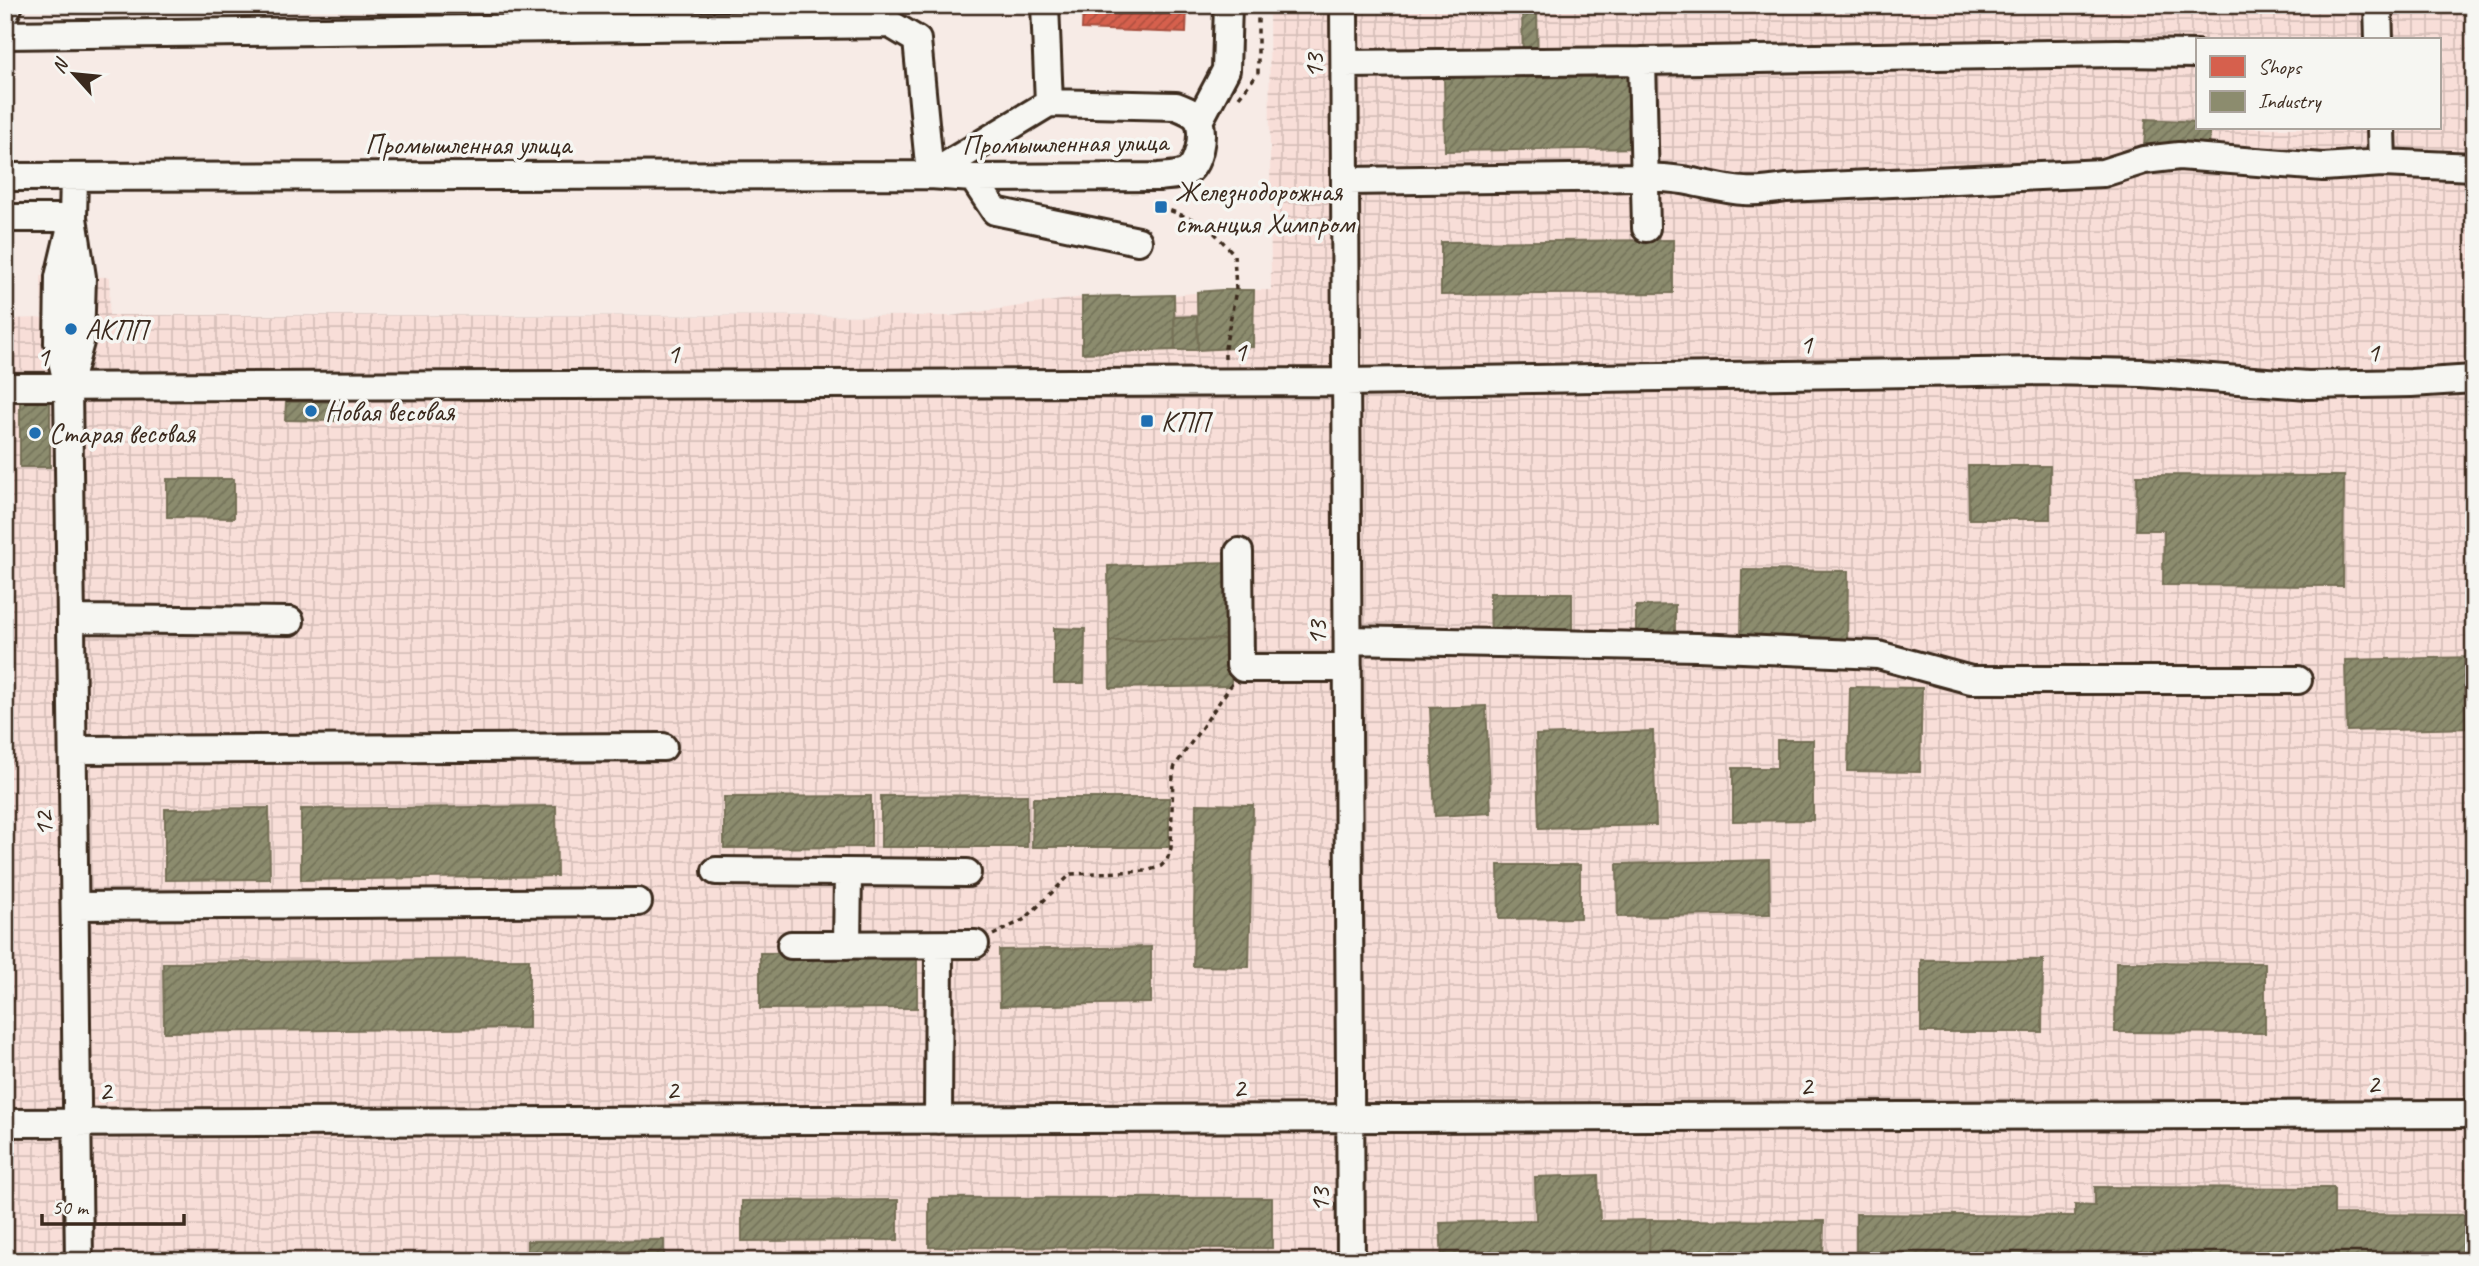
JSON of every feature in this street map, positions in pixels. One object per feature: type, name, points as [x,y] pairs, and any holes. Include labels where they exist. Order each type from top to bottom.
[{"type":"street","points":[[5,13],[9,5]]},
{"type":"street","points":[[1045,5],[1049,103]]},
{"type":"street","points":[[1199,121],[1226,70],[1227,5]]},
{"type":"street","name":"13","points":[[1344,5],[1351,1261]]},
{"type":"street","points":[[2378,5],[2379,38]]},
{"type":"street","points":[[5,35],[890,24],[917,40],[930,174]]},
{"type":"street","points":[[1345,64],[2196,54]]},
{"type":"street","points":[[1642,61],[1646,228]]},
{"type":"street","name":"Промышленная улица","points":[[5,177],[930,174],[973,178],[1159,177],[1185,173],[1194,165],[1200,147],[1199,121],[1191,112],[1177,106],[1049,103],[930,174]]},
{"type":"street","points":[[2381,130],[2382,163]]},
{"type":"street","points":[[1346,181],[1644,177],[1692,181],[1727,191],[1756,193],[1786,188],[2103,173],[2144,160],[2179,156],[2323,167],[2382,163],[2474,167]]},
{"type":"street","name":"12","points":[[74,177],[74,218],[59,277],[58,343],[68,387],[79,1261]]},
{"type":"street","points":[[973,178],[995,211],[1138,241]]},
{"type":"street","points":[[5,218],[74,218]]},
{"type":"street","name":"1","points":[[5,387],[1346,382],[2045,372],[2143,373],[2308,385],[2474,379]]},
{"type":"street","points":[[1239,552],[1240,665],[1243,668],[1348,668]]},
{"type":"street","points":[[72,619],[290,621]]},
{"type":"street","points":[[1348,640],[1697,647],[1878,655],[1971,680],[2298,680]]},
{"type":"street","points":[[74,750],[663,747]]},
{"type":"street","points":[[716,871],[967,873]]},
{"type":"street","points":[[847,945],[848,873]]},
{"type":"street","points":[[76,906],[638,902]]},
{"type":"street","points":[[790,945],[975,944]]},
{"type":"street","points":[[938,1120],[939,945]]},
{"type":"street","name":"2","points":[[5,1122],[2474,1114]]},
{"type":"path","points":[[1161,206],[1207,225],[1234,254],[1236,290],[1225,348]]},
{"type":"path","points":[[975,944],[1025,919],[1072,874],[1147,871],[1161,866],[1167,860],[1171,848],[1175,766],[1243,668]]},
{"type":"shaded area","points":[[1269,5],[2474,5],[2474,1261],[5,1261],[5,319],[42,318],[41,276],[110,277],[109,315],[950,316],[1083,297],[1174,295],[1222,290],[1271,290]]},
{"type":"building: Shops","points":[[1083,5],[1187,5],[1186,33],[1082,29]]},
{"type":"building: Industry","points":[[1522,5],[1537,5],[1538,78],[1643,76],[1644,148],[1445,151],[1444,74],[1523,73]]},
{"type":"building: Industry","points":[[2146,119],[2196,122],[2196,130],[2210,130],[2209,150],[2144,146]]},
{"type":"building: Industry","points":[[1673,240],[1673,293],[1441,295],[1441,242]]},
{"type":"building: Industry","points":[[1254,290],[1253,347],[1198,350],[1197,292]]},
{"type":"building: Industry","points":[[1174,295],[1175,350],[1082,353],[1082,297]]},
{"type":"building: Industry","points":[[1197,316],[1198,350],[1175,350],[1174,317]]},
{"type":"building: Industry","name":"Старая весовая","points":[[20,398],[50,398],[50,467],[20,467]]},
{"type":"building: Industry","name":"Новая весовая","points":[[286,402],[337,402],[336,421],[285,420]]},
{"type":"building: Industry","points":[[1968,466],[2050,466],[2050,519],[1969,519]]},
{"type":"building: Industry","points":[[2137,475],[2344,476],[2343,586],[2163,585],[2164,530],[2136,530]]},
{"type":"building: Industry","points":[[167,479],[234,479],[234,518],[167,517]]},
{"type":"building: Industry","points":[[1229,562],[1231,639],[1109,641],[1108,566]]},
{"type":"building: Industry","points":[[1742,570],[1848,571],[1847,649],[1741,649]]},
{"type":"building: Industry","points":[[1490,593],[1572,593],[1572,646],[1491,647]]},
{"type":"building: Industry","points":[[1675,605],[1675,647],[1636,647],[1636,606]]},
{"type":"building: Industry","points":[[1054,628],[1085,629],[1084,683],[1054,683]]},
{"type":"building: Industry","points":[[1231,639],[1231,686],[1110,688],[1109,641]]},
{"type":"building: Industry","points":[[2474,657],[2474,728],[2347,731],[2345,660]]},
{"type":"building: Industry","points":[[1850,687],[1922,688],[1920,772],[1848,771]]},
{"type":"building: Industry","points":[[1486,706],[1491,813],[1435,816],[1430,708]]},
{"type":"building: Industry","points":[[1653,731],[1656,825],[1539,828],[1536,735]]},
{"type":"building: Industry","points":[[1777,740],[1813,740],[1813,820],[1733,821],[1733,768],[1777,768]]},
{"type":"building: Industry","points":[[1027,795],[1027,847],[881,847],[881,796]]},
{"type":"building: Industry","points":[[871,796],[871,847],[724,848],[724,797]]},
{"type":"building: Industry","points":[[1033,798],[1169,798],[1169,847],[1032,847]]},
{"type":"building: Industry","points":[[1196,804],[1253,805],[1249,967],[1193,966]]},
{"type":"building: Industry","points":[[556,806],[557,876],[301,880],[301,809]]},
{"type":"building: Industry","points":[[269,808],[270,879],[165,880],[165,809]]},
{"type":"building: Industry","points":[[1769,860],[1770,914],[1618,917],[1617,864]]},
{"type":"building: Industry","points":[[1498,865],[1580,865],[1580,918],[1499,919]]},
{"type":"building: Industry","points":[[1151,947],[1151,1003],[1000,1006],[999,950]]},
{"type":"building: Industry","points":[[917,952],[917,1008],[760,1009],[760,953]]},
{"type":"building: Industry","points":[[529,959],[529,1028],[164,1032],[163,963]]},
{"type":"building: Industry","points":[[1921,960],[2043,960],[2042,1032],[1921,1032]]},
{"type":"building: Industry","points":[[2116,962],[2265,963],[2265,1033],[2115,1032]]},
{"type":"building: Industry","points":[[1598,1175],[1600,1221],[1650,1220],[1649,1261],[1442,1261],[1440,1223],[1536,1220],[1535,1177]]},
{"type":"building: Industry","points":[[2095,1187],[2334,1188],[2334,1214],[2474,1215],[2474,1261],[1856,1261],[1856,1214],[2075,1216],[2075,1205],[2095,1206]]},
{"type":"building: Industry","points":[[929,1198],[1272,1198],[1272,1248],[929,1247]]},
{"type":"building: Industry","points":[[898,1200],[898,1240],[742,1241],[742,1201]]},
{"type":"building: Industry","points":[[1650,1220],[1824,1221],[1823,1261],[1649,1261]]},
{"type":"building: Industry","points":[[664,1240],[664,1261],[527,1261],[527,1241]]},
{"type":"place","name":"Железнодорожная станция Химпром","points":[[1161,207]]},
{"type":"place","name":"АКПП","points":[[71,329]]},
{"type":"place","name":"Новая весовая","points":[[311,411]]},
{"type":"place","name":"КПП","points":[[1147,421]]},
{"type":"place","name":"Старая весовая","points":[[35,433]]}]
